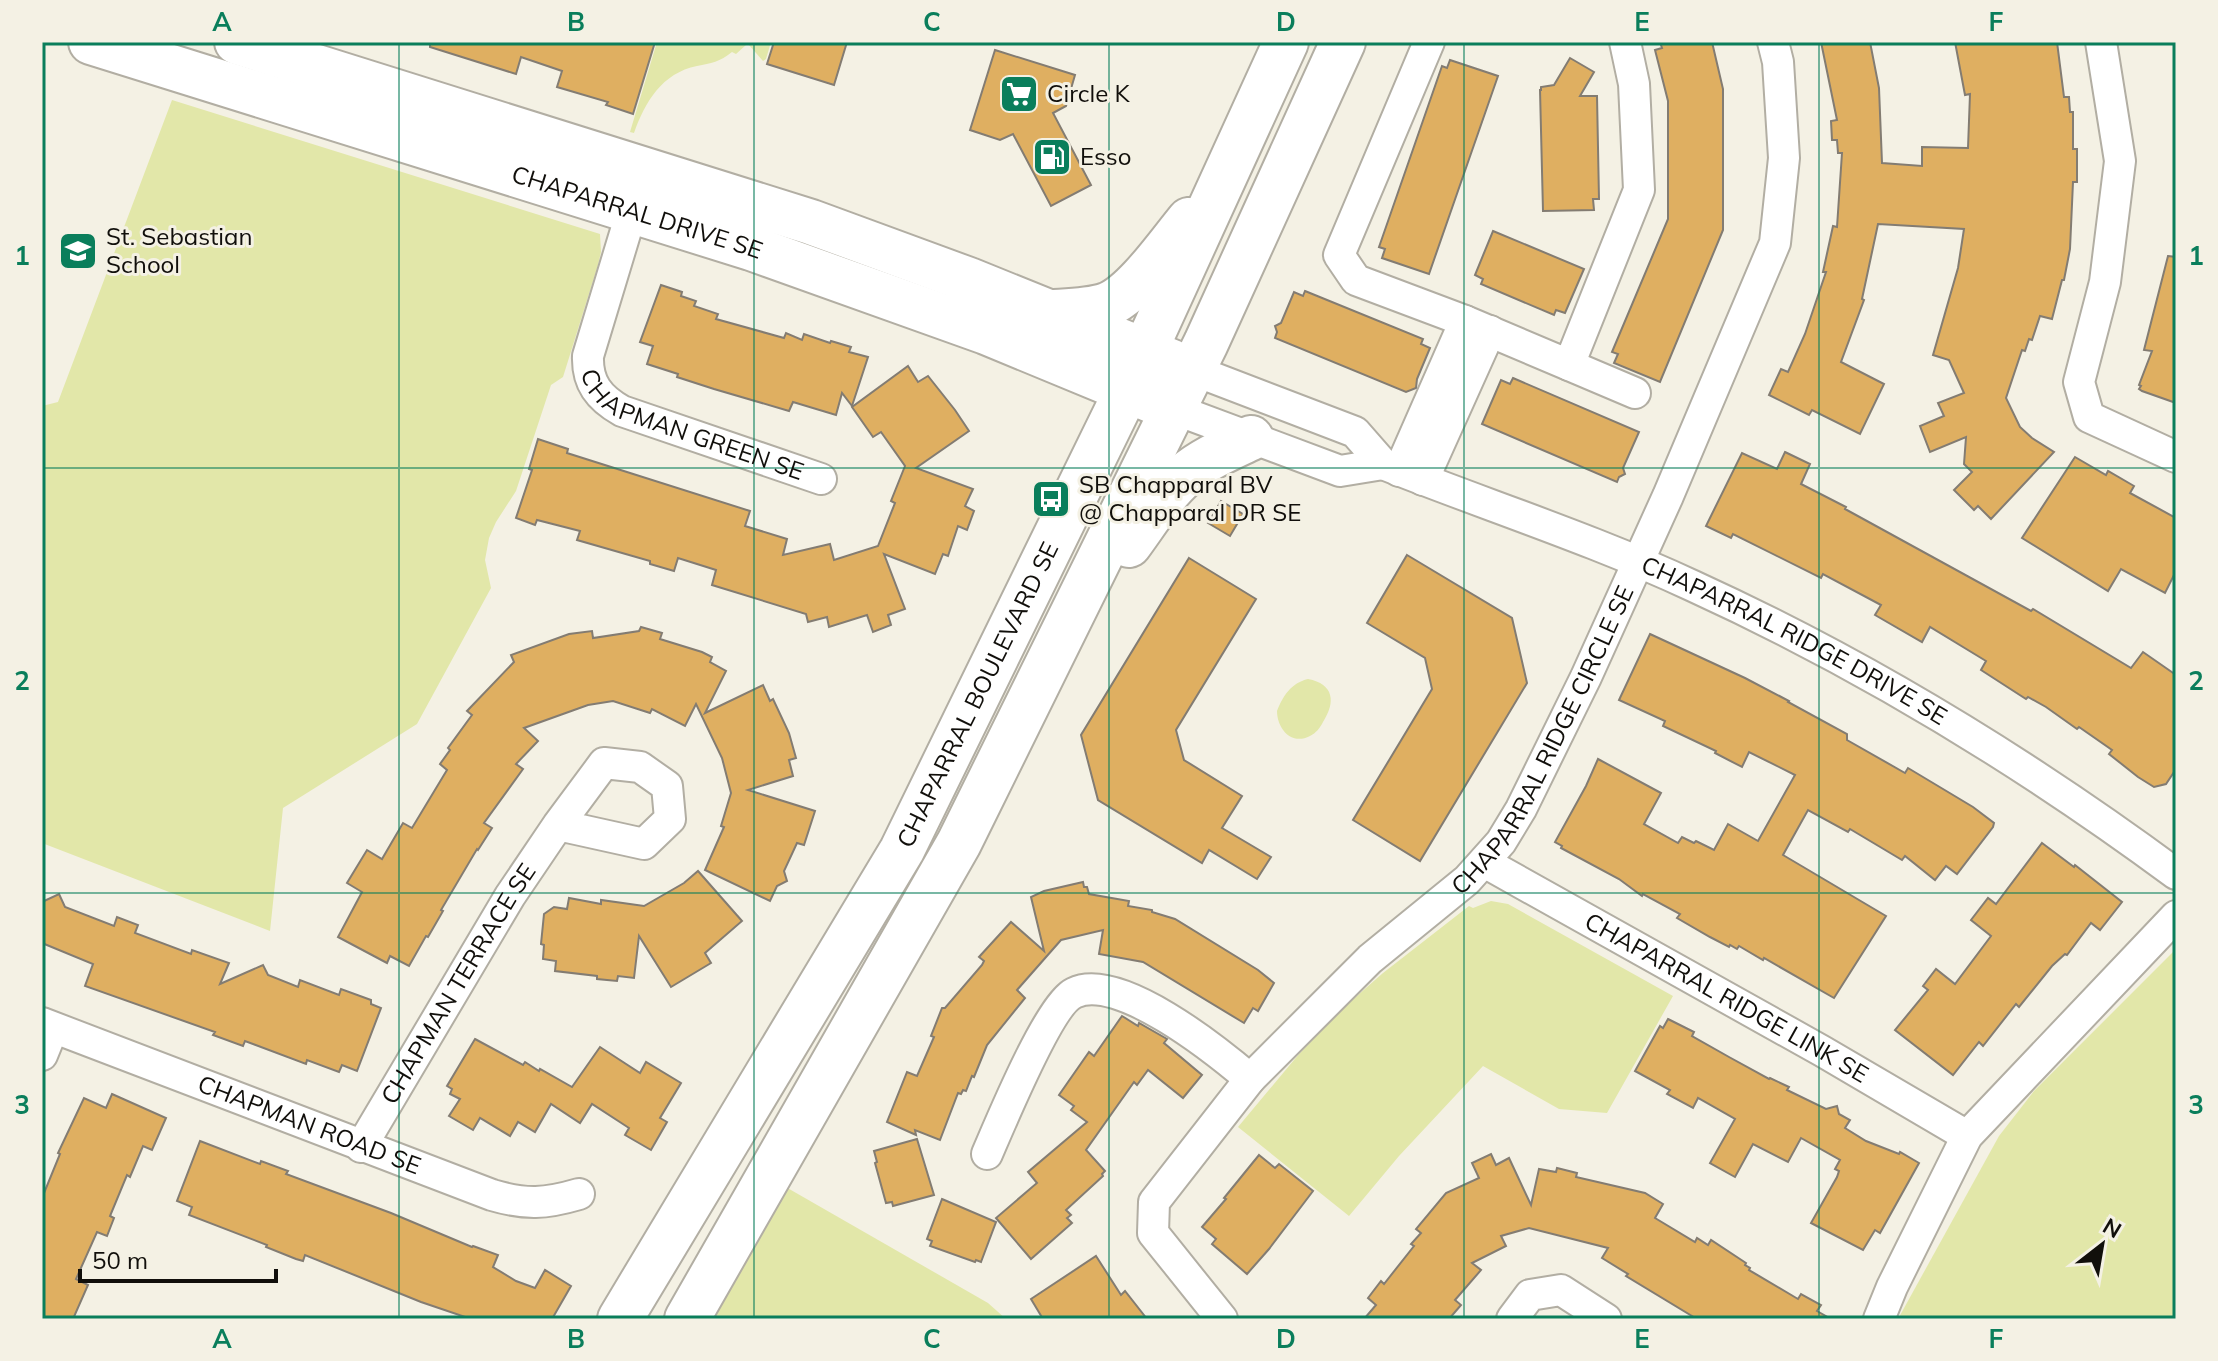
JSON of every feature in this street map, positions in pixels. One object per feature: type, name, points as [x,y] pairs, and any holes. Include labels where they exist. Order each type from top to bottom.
[{"type":"main road","name":"CHAPARRAL DRIVE SE","points":[[237,42],[849,235],[1193,370]]},
{"type":"main road","name":"CHAPARRAL BOULEVARD SE","points":[[620,1319],[902,850],[1127,390],[1286,42]]},
{"type":"main road","name":"CHAPARRAL BOULEVARD SE","points":[[687,1319],[959,843],[1193,370],[1343,42]]},
{"type":"main road","name":"CHAPARRAL DRIVE SE","points":[[115,46],[861,286],[1009,341],[1174,409]]},
{"type":"main road","points":[[1049,312],[1102,306],[1126,293],[1227,174]]},
{"type":"main road","points":[[1070,619],[1173,487],[1206,459],[1251,438]]},
{"type":"street","points":[[1429,42],[1339,255],[1356,280],[1477,326],[1635,393]]},
{"type":"street","points":[[1569,365],[1639,190],[1634,84],[1625,42]]},
{"type":"street","name":"CHAPARRAL RIDGE CIRCLE SE","points":[[1222,1319],[1153,1233],[1154,1202],[1250,1079],[1370,959],[1450,896],[1501,842],[1521,809],[1638,562],[1775,243],[1784,158],[1778,62],[1773,42]]},
{"type":"street","points":[[2101,42],[2120,161],[2105,282],[2079,382],[2089,417],[2176,457]]},
{"type":"street","name":"CHAPMAN GREEN SE","points":[[645,169],[588,356],[587,369],[596,391],[606,402],[622,411],[821,479]]},
{"type":"street","points":[[1174,409],[1340,471],[1402,472],[1477,326]]},
{"type":"street","name":"CHAPARRAL RIDGE DRIVE SE","points":[[1193,370],[1355,432],[1402,472],[1638,562],[1802,639],[1919,703],[2038,776],[2176,874]]},
{"type":"street","name":"CHAPMAN TERRACE SE","points":[[361,1147],[510,896],[558,825]]},
{"type":"street","name":"CHAPARRAL RIDGE LINK SE","points":[[1484,862],[1967,1136]]},
{"type":"street","points":[[1879,1319],[1967,1136],[2176,916]]},
{"type":"street","points":[[987,1154],[1046,1029],[1063,1001],[1077,991],[1107,991],[1141,1003],[1190,1033],[1250,1079]]},
{"type":"street","name":"CHAPMAN ROAD SE","points":[[46,1035],[515,1202],[551,1202],[579,1194]]},
{"type":"street","points":[[1512,1319],[1530,1295],[1561,1290],[1606,1319]]},
{"type":"green space","points":[[657,42],[771,42],[763,61],[746,45],[736,54],[732,52],[719,60],[674,75],[656,90],[634,133],[630,132]]},
{"type":"green space","points":[[172,100],[600,234],[598,265],[563,377],[551,385],[516,491],[489,538],[485,560],[491,588],[417,724],[283,808],[270,931],[42,843],[42,406],[58,402]]},
{"type":"green space","points":[[1308,679],[1317,681],[1328,690],[1330,708],[1316,732],[1297,739],[1282,729],[1277,711],[1288,691]]},
{"type":"green space","points":[[1491,901],[1508,904],[1673,996],[1607,1113],[1559,1109],[1483,1066],[1399,1156],[1349,1216],[1238,1127],[1299,1054],[1342,1009],[1469,906],[1473,908]]},
{"type":"green space","points":[[2176,949],[2176,1319],[1898,1319],[1999,1136],[2034,1091]]},
{"type":"green space","points":[[784,1186],[988,1303],[1006,1319],[704,1319]]},
{"type":"building","points":[[430,42],[655,42],[633,114],[606,105],[608,102],[557,87],[562,71],[521,57],[516,74],[430,47]]},
{"type":"building","points":[[774,42],[847,42],[834,85],[767,64]]},
{"type":"building","points":[[1660,42],[1712,42],[1723,89],[1723,230],[1660,382],[1614,363],[1618,354],[1612,352],[1668,219],[1668,101],[1655,50],[1662,48]]},
{"type":"building","points":[[1821,42],[1870,42],[1879,88],[1882,163],[1922,166],[1922,147],[1968,148],[1970,94],[1965,95],[1955,42],[2057,42],[2064,97],[2069,97],[2070,112],[2073,112],[2073,149],[2077,149],[2070,249],[2052,319],[2040,316],[2032,340],[2029,339],[2025,351],[2022,350],[2006,398],[2020,427],[2054,452],[1991,519],[1978,506],[1974,510],[1954,490],[1972,472],[1964,464],[1966,437],[1930,452],[1920,426],[1944,416],[1938,403],[1964,393],[1949,360],[1933,355],[1958,268],[1964,229],[1878,224],[1864,300],[1841,362],[1884,384],[1860,434],[1812,410],[1809,415],[1769,395],[1781,369],[1788,372],[1805,334],[1826,272],[1823,272],[1833,226],[1837,227],[1842,153],[1838,153],[1837,140],[1832,140],[1831,121],[1837,120]]},
{"type":"building","points":[[995,50],[1075,75],[1066,106],[1053,113],[1091,185],[1051,206],[1013,134],[1000,140],[970,130]]},
{"type":"building","points":[[1570,58],[1594,72],[1580,96],[1597,96],[1599,199],[1593,199],[1594,210],[1543,211],[1540,90],[1541,87],[1554,85]]},
{"type":"building","points":[[1450,60],[1498,76],[1429,274],[1382,258],[1385,249],[1379,247],[1442,66],[1447,68]]},
{"type":"building","points":[[1493,231],[1584,269],[1565,313],[1556,310],[1554,315],[1481,284],[1483,279],[1475,275]]},
{"type":"building","points":[[2168,256],[2176,257],[2176,403],[2139,389],[2152,351],[2144,350]]},
{"type":"building","points":[[661,285],[682,292],[681,296],[696,301],[694,306],[718,314],[716,319],[784,338],[786,333],[802,340],[804,334],[851,347],[849,352],[868,357],[852,406],[842,393],[836,415],[793,402],[789,411],[677,377],[678,374],[647,364],[653,346],[640,342]]},
{"type":"building","points":[[1305,291],[1423,339],[1421,344],[1430,348],[1416,388],[1406,392],[1275,338],[1275,326],[1281,323],[1294,292],[1303,296]]},
{"type":"building","points":[[908,366],[918,382],[928,376],[969,431],[916,468],[973,489],[965,506],[974,511],[967,530],[958,526],[948,556],[943,554],[935,574],[884,554],[905,609],[888,615],[891,625],[873,632],[867,615],[829,627],[827,617],[808,622],[806,614],[712,585],[716,570],[678,558],[674,571],[577,540],[580,531],[537,520],[535,525],[516,518],[532,470],[529,469],[538,439],[568,449],[567,453],[750,511],[745,526],[787,539],[783,555],[830,544],[834,560],[878,546],[905,466],[881,432],[873,437],[852,407]]},
{"type":"building","points":[[1513,378],[1639,432],[1623,468],[1625,474],[1617,482],[1482,424],[1501,380],[1510,384]]},
{"type":"building","points":[[1785,452],[1810,464],[1801,484],[2031,611],[2033,609],[2131,668],[2143,652],[2176,675],[2176,769],[2166,784],[2154,787],[2138,777],[2109,754],[2112,750],[2079,727],[2077,729],[2046,707],[2028,697],[2026,699],[1981,670],[1986,661],[1930,627],[1922,642],[1875,615],[1881,605],[1823,574],[1821,578],[1733,534],[1731,538],[1706,526],[1742,453],[1777,469]]},
{"type":"building","points":[[2075,457],[2106,475],[2108,471],[2134,486],[2130,493],[2176,518],[2176,571],[2165,593],[2121,569],[2108,591],[2022,538]]},
{"type":"building","points":[[1221,501],[1243,514],[1230,536],[1208,523]]},
{"type":"building","points":[[1407,555],[1512,618],[1527,683],[1420,861],[1353,820],[1432,689],[1425,658],[1367,623]]},
{"type":"building","points":[[1189,558],[1256,599],[1176,730],[1184,760],[1242,796],[1222,828],[1271,857],[1257,879],[1209,850],[1202,863],[1098,800],[1081,735]]},
{"type":"building","points":[[641,627],[662,633],[660,639],[712,657],[710,662],[726,671],[705,713],[763,685],[770,701],[773,699],[789,733],[796,758],[789,760],[793,776],[748,790],[815,811],[804,845],[797,843],[784,871],[787,881],[777,886],[770,901],[705,870],[724,827],[721,826],[731,793],[722,758],[696,704],[685,726],[652,709],[650,713],[613,701],[588,705],[524,728],[538,741],[516,764],[523,769],[484,823],[492,828],[409,966],[390,956],[387,963],[338,937],[362,892],[347,883],[367,850],[382,859],[403,823],[412,828],[447,770],[440,764],[472,715],[467,711],[514,662],[511,655],[569,634],[592,631],[593,638],[639,631]]},
{"type":"building","points":[[1650,634],[1789,701],[1847,734],[1847,740],[1905,773],[1908,768],[1994,823],[1957,874],[1946,866],[1935,880],[1905,856],[1902,860],[1850,829],[1848,832],[1808,810],[1783,855],[1886,916],[1834,998],[1764,958],[1739,946],[1737,949],[1729,947],[1710,937],[1677,918],[1680,914],[1642,896],[1555,842],[1598,759],[1661,793],[1644,824],[1678,843],[1682,837],[1714,850],[1728,824],[1758,841],[1795,775],[1749,752],[1742,767],[1663,726],[1665,721],[1619,700]]},
{"type":"building","points":[[2042,843],[2122,902],[2100,930],[2091,923],[2067,955],[2052,966],[2019,1007],[2016,1004],[1983,1046],[1979,1042],[1953,1075],[1895,1030],[1928,990],[1923,986],[1936,969],[1955,984],[1991,936],[1971,920],[1988,898],[1996,904]]},
{"type":"building","points":[[698,871],[742,921],[705,953],[711,963],[671,987],[639,936],[634,978],[618,976],[617,981],[555,971],[556,961],[543,959],[544,914],[554,907],[567,909],[569,898],[601,904],[601,900],[644,906],[684,883]]},
{"type":"building","points":[[1083,882],[1089,894],[1129,901],[1128,906],[1152,910],[1175,919],[1258,970],[1274,983],[1258,1011],[1253,1008],[1244,1023],[1143,962],[1099,954],[1103,930],[1061,940],[1017,990],[1025,998],[987,1045],[966,1091],[958,1093],[940,1140],[915,1130],[916,1135],[887,1122],[907,1072],[917,1076],[934,1037],[931,1036],[942,1008],[982,965],[984,961],[979,957],[1011,922],[1044,951],[1031,897]]},
{"type":"building","points":[[59,894],[65,907],[114,926],[117,917],[138,925],[135,933],[191,954],[192,950],[229,963],[220,984],[263,965],[268,975],[298,987],[300,980],[339,995],[341,989],[371,1000],[371,1004],[381,1008],[357,1071],[342,1065],[339,1072],[307,1060],[306,1064],[245,1041],[243,1046],[213,1035],[215,1032],[85,986],[93,964],[42,943],[42,902]]},
{"type":"building","points":[[1122,1016],[1167,1039],[1164,1043],[1202,1075],[1183,1098],[1148,1070],[1137,1085],[1134,1082],[1086,1150],[1105,1171],[1103,1176],[1066,1210],[1071,1215],[1067,1218],[1072,1223],[1031,1259],[996,1218],[1037,1183],[1028,1172],[1087,1122],[1071,1110],[1074,1106],[1059,1095],[1089,1052],[1094,1056]]},
{"type":"building","points":[[1668,1019],[1694,1032],[1692,1036],[1729,1057],[1789,1087],[1787,1090],[1826,1109],[1837,1106],[1839,1114],[1850,1120],[1845,1128],[1866,1141],[1900,1152],[1919,1163],[1880,1233],[1875,1230],[1863,1250],[1811,1223],[1837,1177],[1839,1171],[1835,1169],[1840,1160],[1801,1138],[1788,1162],[1753,1144],[1735,1177],[1710,1163],[1735,1119],[1698,1098],[1693,1108],[1667,1094],[1670,1090],[1635,1071],[1660,1026],[1663,1028]]},
{"type":"building","points":[[475,1039],[572,1087],[600,1047],[640,1073],[646,1062],[681,1083],[660,1118],[667,1122],[651,1150],[625,1135],[629,1128],[592,1104],[580,1123],[551,1104],[535,1132],[518,1122],[510,1136],[480,1118],[473,1130],[449,1116],[460,1099],[450,1094],[452,1089],[447,1086]]},
{"type":"building","points":[[112,1094],[166,1118],[152,1150],[143,1146],[130,1177],[127,1175],[110,1216],[114,1218],[107,1236],[97,1232],[76,1279],[88,1285],[73,1319],[42,1319],[42,1198],[58,1153],[84,1098],[106,1108]]},
{"type":"building","points":[[917,1139],[934,1195],[893,1206],[892,1202],[886,1203],[874,1151]]},
{"type":"building","points":[[200,1141],[260,1164],[261,1161],[288,1171],[286,1174],[498,1255],[493,1267],[516,1281],[535,1288],[545,1270],[571,1286],[552,1319],[471,1319],[305,1255],[303,1261],[296,1259],[189,1215],[192,1207],[177,1201]]},
{"type":"building","points":[[1491,1154],[1496,1165],[1509,1158],[1531,1205],[1539,1169],[1556,1172],[1557,1168],[1577,1173],[1576,1177],[1645,1193],[1663,1204],[1655,1218],[1695,1242],[1697,1238],[1708,1245],[1711,1240],[1746,1263],[1749,1270],[1798,1299],[1801,1294],[1821,1305],[1817,1311],[1831,1319],[1697,1319],[1602,1258],[1608,1248],[1529,1228],[1501,1236],[1506,1246],[1472,1263],[1481,1270],[1455,1300],[1461,1305],[1449,1319],[1364,1319],[1376,1305],[1368,1298],[1381,1281],[1384,1284],[1414,1246],[1411,1244],[1421,1233],[1416,1229],[1446,1193],[1479,1178],[1472,1163]]},
{"type":"building","points":[[1259,1155],[1275,1168],[1279,1164],[1313,1191],[1247,1274],[1212,1244],[1216,1239],[1202,1227]]},
{"type":"building","points":[[942,1199],[996,1222],[981,1262],[930,1246],[932,1241],[927,1239]]},
{"type":"building","points":[[1096,1256],[1121,1295],[1125,1291],[1147,1319],[1043,1319],[1031,1299]]},
{"type":"place","name":"Circle K","points":[[1019,94]]},
{"type":"place","name":"Esso","points":[[1052,157]]},
{"type":"place","name":"St. Sebastian School","points":[[78,251]]},
{"type":"place","name":"SB Chapparal BV @ Chapparal DR SE","points":[[1051,499]]}]
